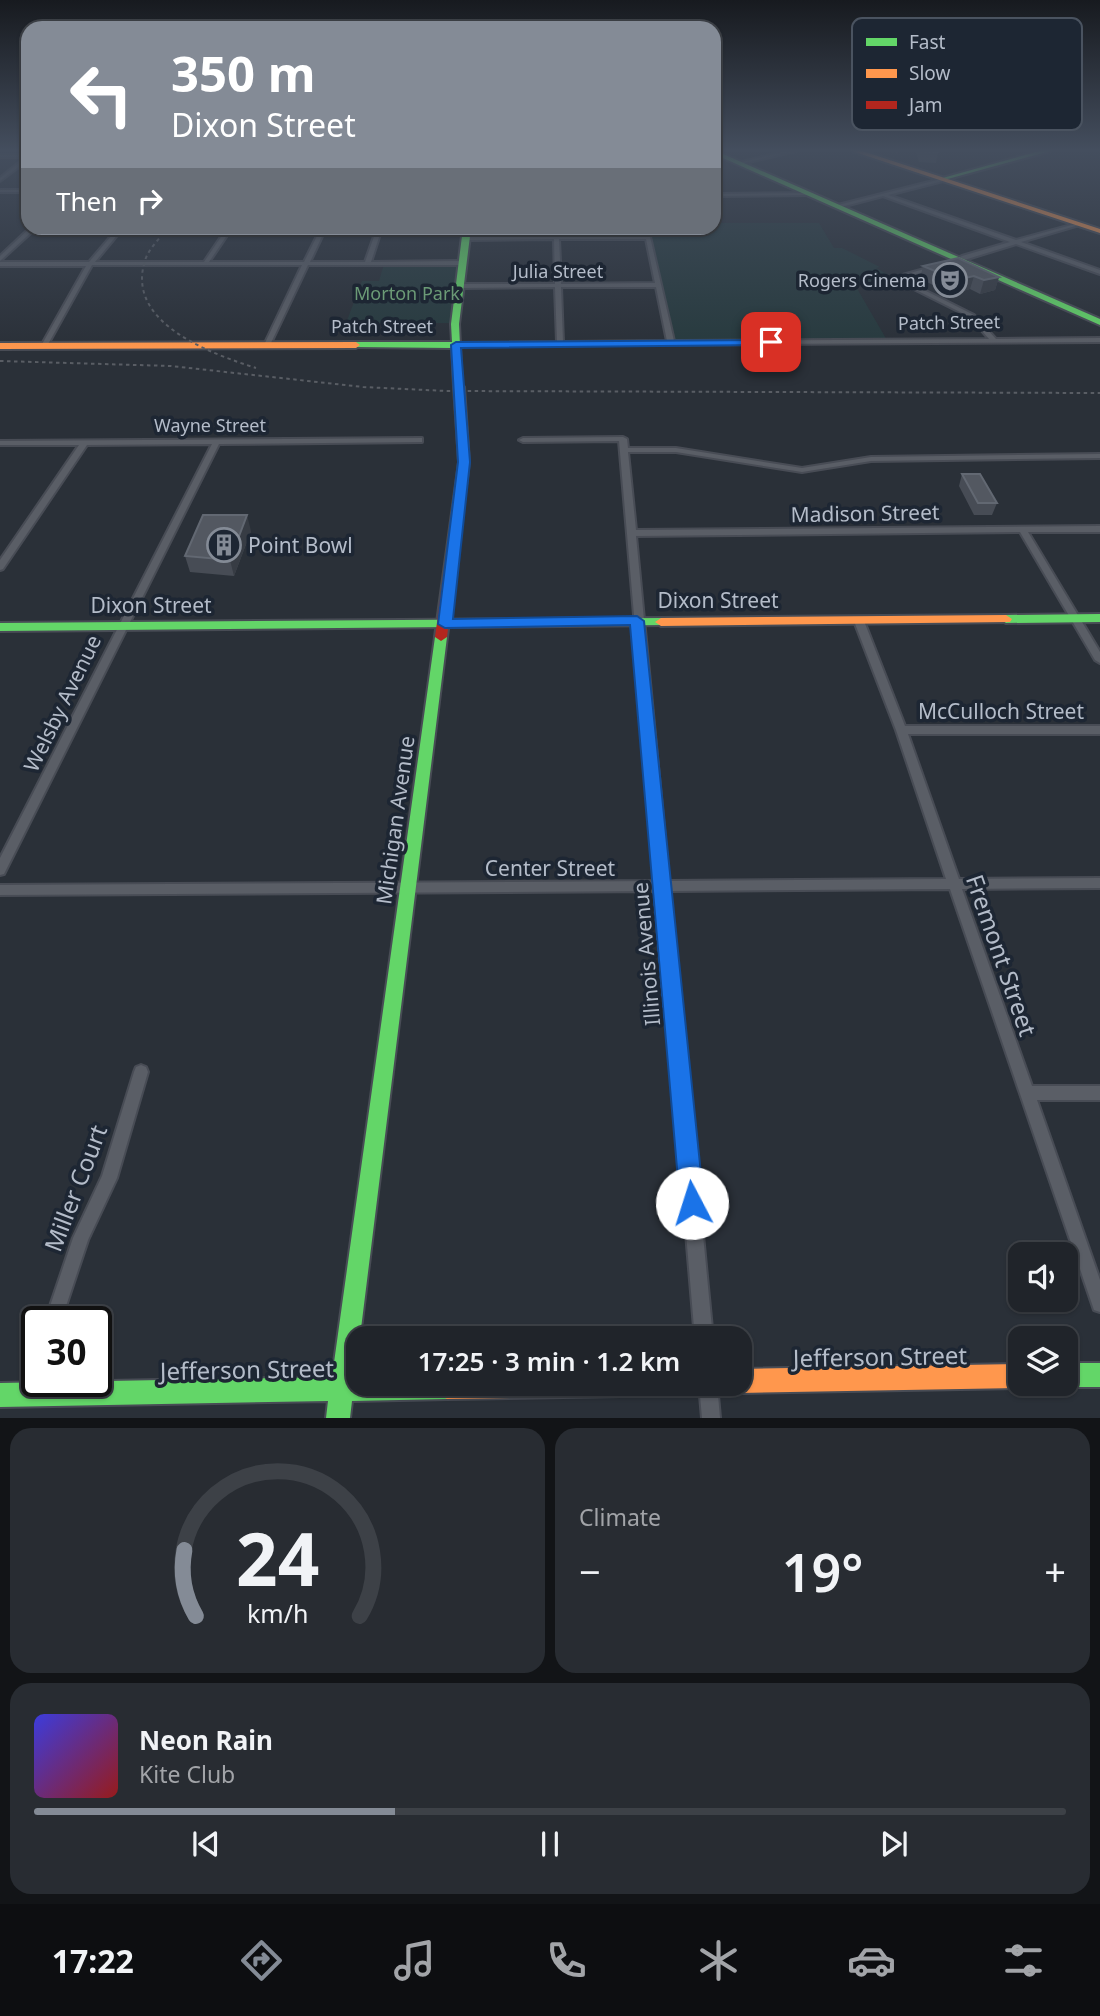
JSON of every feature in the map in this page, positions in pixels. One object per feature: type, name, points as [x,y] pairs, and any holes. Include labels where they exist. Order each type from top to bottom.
[{"type":"street","points":[[859,216],[1098,319]]},
{"type":"street","points":[[944,216],[1100,272]]},
{"type":"street","points":[[1053,216],[1100,231]]},
{"type":"street","points":[[994,341],[972,316],[895,278],[1077,224]]},
{"type":"street","points":[[0,262],[26,235]]},
{"type":"street","points":[[44,346],[90,264],[114,235]]},
{"type":"street","points":[[205,264],[224,235]]},
{"type":"street","points":[[267,345],[320,235]]},
{"type":"street","points":[[367,264],[377,235]]},
{"type":"street","name":"Michigan Avenue","points":[[338,1418],[406,887],[445,624],[464,462],[456,345],[457,286],[466,235]]},
{"type":"street","points":[[511,235],[649,237],[671,343]]},
{"type":"street","points":[[556,237],[561,344]]},
{"type":"street","points":[[0,262],[461,263]]},
{"type":"street","name":"Julia Street","points":[[457,286],[658,285]]},
{"type":"street","name":"Patch Street","points":[[0,346],[1100,340]]},
{"type":"street","name":"Wayne Street","points":[[0,443],[419,440]]},
{"type":"street","points":[[523,440],[676,450],[802,470],[871,459],[1100,456]]},
{"type":"street","name":"Welsby Avenue","points":[[0,870],[121,626],[217,441]]},
{"type":"street","points":[[0,567],[85,442]]},
{"type":"street","name":"Illinois Avenue","points":[[623,445],[703,1326]]},
{"type":"street","points":[[1022,529],[1100,660]]},
{"type":"street","name":"Madison Street","points":[[631,533],[1100,529]]},
{"type":"street","name":"Dixon Street","points":[[0,627],[1100,618]]},
{"type":"street","name":"Fremont Street","points":[[859,621],[901,730],[1100,1304]]},
{"type":"street","name":"McCulloch Street","points":[[901,730],[1100,730]]},
{"type":"street","name":"Center Street","points":[[0,890],[663,888],[1100,883]]},
{"type":"street","name":"Miller Court","points":[[58,1306],[81,1238],[109,1178],[141,1072]]},
{"type":"street","points":[[1026,1093],[1100,1093]]},
{"type":"street","points":[[1078,1375],[1100,1374]]},
{"type":"street","name":"Jefferson Street","points":[[752,1381],[1008,1376]]},
{"type":"street","name":"Jefferson Street","points":[[112,1393],[346,1390]]},
{"type":"street","name":"Jefferson Street","points":[[0,1395],[21,1394]]},
{"type":"street","points":[[709,1396],[711,1418]]},
{"type":"green space","points":[[721,223],[819,223],[834,248],[842,248],[880,267],[876,268],[891,276],[855,285],[888,342],[671,343],[649,237],[721,235]]},
{"type":"green space","name":"Morton Park","points":[[461,263],[455,323],[346,323],[362,281],[379,281],[384,264]]},
{"type":"building","points":[[958,258],[999,277],[984,280],[974,276],[956,280],[923,266]]},
{"type":"building","points":[[962,474],[980,474],[997,503],[978,503]]},
{"type":"building","points":[[203,515],[247,515],[230,560],[185,556]]},
{"type":"railway","points":[[162,235],[144,264],[142,285],[149,304],[161,320],[197,345],[256,368]]},
{"type":"railway","points":[[0,361],[171,366],[363,387],[446,391],[1100,393]]},
{"type":"traffic: fast","points":[[860,216],[1100,322]]},
{"type":"traffic: fast","points":[[459,387],[455,324],[466,235]]},
{"type":"traffic: fast","points":[[356,345],[456,345]]},
{"type":"traffic: fast","points":[[1006,619],[1100,618]]},
{"type":"traffic: fast","points":[[0,627],[661,622]]},
{"type":"traffic: fast","points":[[338,1418],[441,637]]},
{"type":"traffic: fast","points":[[1078,1375],[1100,1375]]},
{"type":"traffic: fast","points":[[0,1395],[346,1389]]},
{"type":"traffic: slow","points":[[1055,216],[1100,231]]},
{"type":"traffic: slow","points":[[0,346],[356,345]]},
{"type":"traffic: slow","points":[[661,622],[1006,619]]},
{"type":"traffic: slow","points":[[752,1381],[1008,1376]]},
{"type":"traffic: jam","points":[[441,637],[464,462],[459,387]]},
{"type":"place","name":"Rogers Cinema","points":[[950,280]]},
{"type":"place","name":"Point Bowl","points":[[224,545]]},
{"type":"route","points":[[692,1203],[637,621],[445,624],[464,462],[456,345],[771,342]]}]
